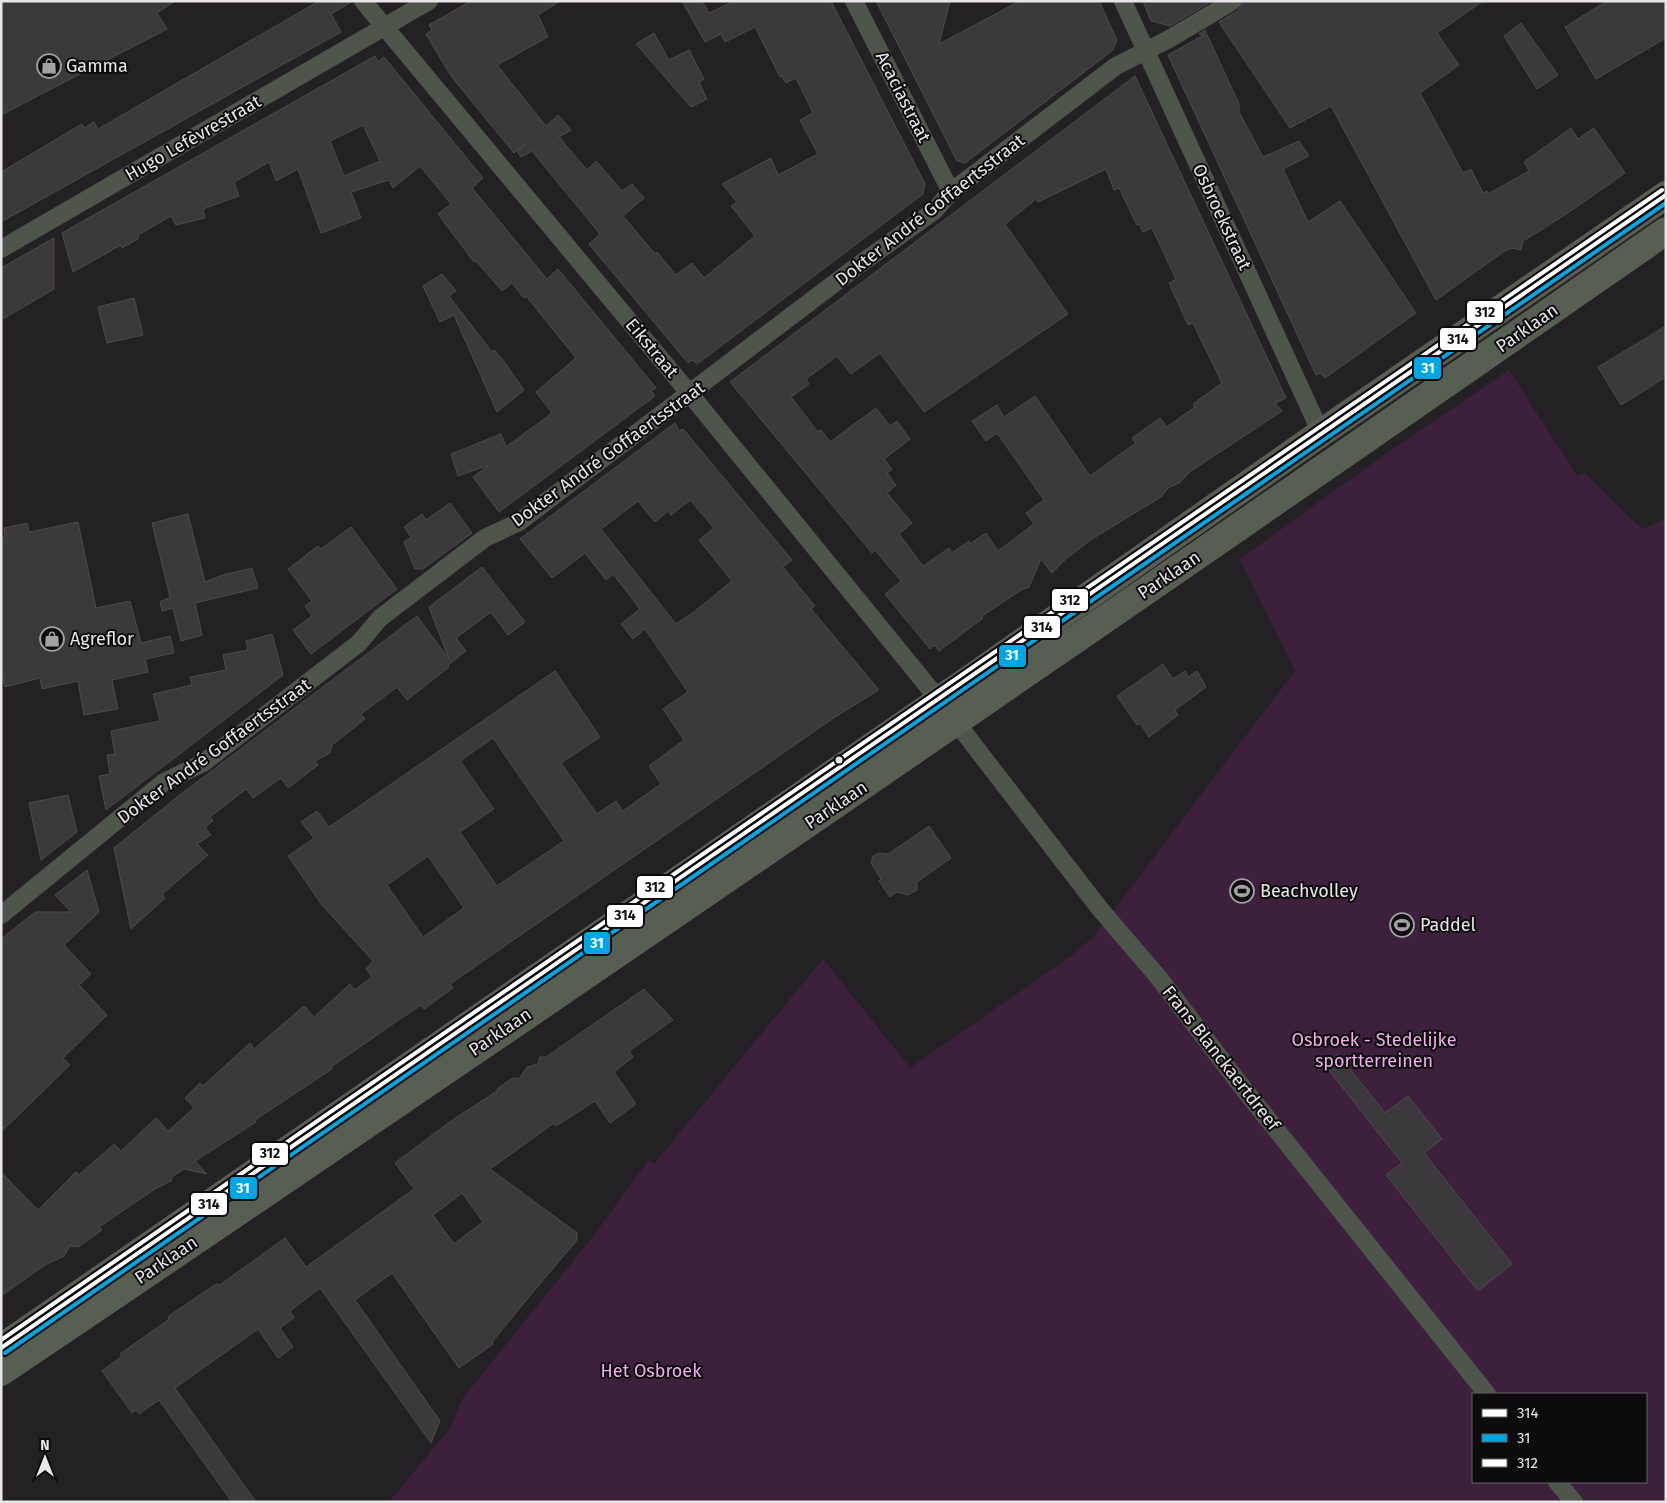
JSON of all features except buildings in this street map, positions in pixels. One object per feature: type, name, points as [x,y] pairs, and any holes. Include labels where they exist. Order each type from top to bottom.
[{"type":"main road","name":"Parklaan","points":[[1,1348],[1666,195]]},
{"type":"main road","name":"Parklaan","points":[[1,1372],[587,972],[862,788],[1666,231]]},
{"type":"street","name":"Eikstraat","points":[[363,1],[690,394],[939,700],[955,723]]},
{"type":"street","name":"Hugo Lefèvrestraat","points":[[1,249],[429,1]]},
{"type":"street","name":"Acaciastraat","points":[[854,1],[951,192]]},
{"type":"street","name":"Osbroekstraat","points":[[1123,1],[1321,433]]},
{"type":"street","name":"Dokter André Goffaertsstraat","points":[[1,915],[164,782],[203,762],[359,643],[380,618],[485,538],[519,522],[856,267],[934,211],[951,192],[1116,66],[1170,39],[1233,1]]},
{"type":"street","name":"Frans Blanckaertdreef","points":[[955,723],[1100,909],[1159,978],[1243,1088],[1486,1393]]},
{"type":"street","points":[[1559,1483],[1574,1502]]},
{"type":"green space","name":"Osbroek - Stedelijke sportterreinen","points":[[1509,370],[1577,476],[1585,473],[1642,529],[1666,519],[1666,1502],[389,1502],[450,1428],[463,1398],[595,1234],[649,1159],[654,1164],[823,959],[910,1068],[1074,954],[1094,936],[1295,671],[1240,559],[1380,458]]},
{"type":"transit line","name":"312","points":[[1,1340],[1662,190]]},
{"type":"transit line","name":"314","points":[[1,1348],[1666,195]]},
{"type":"transit line","name":"31","points":[[5,1353],[1666,203]]},
{"type":"place","name":"Gamma","points":[[49,66]]},
{"type":"place","name":"Agreflor","points":[[52,639]]},
{"type":"place","name":"Beachvolley","points":[[1242,891]]},
{"type":"place","name":"Paddel","points":[[1402,925]]},
{"type":"park label","name":"Het Osbroek","points":[[651,1371]]}]
